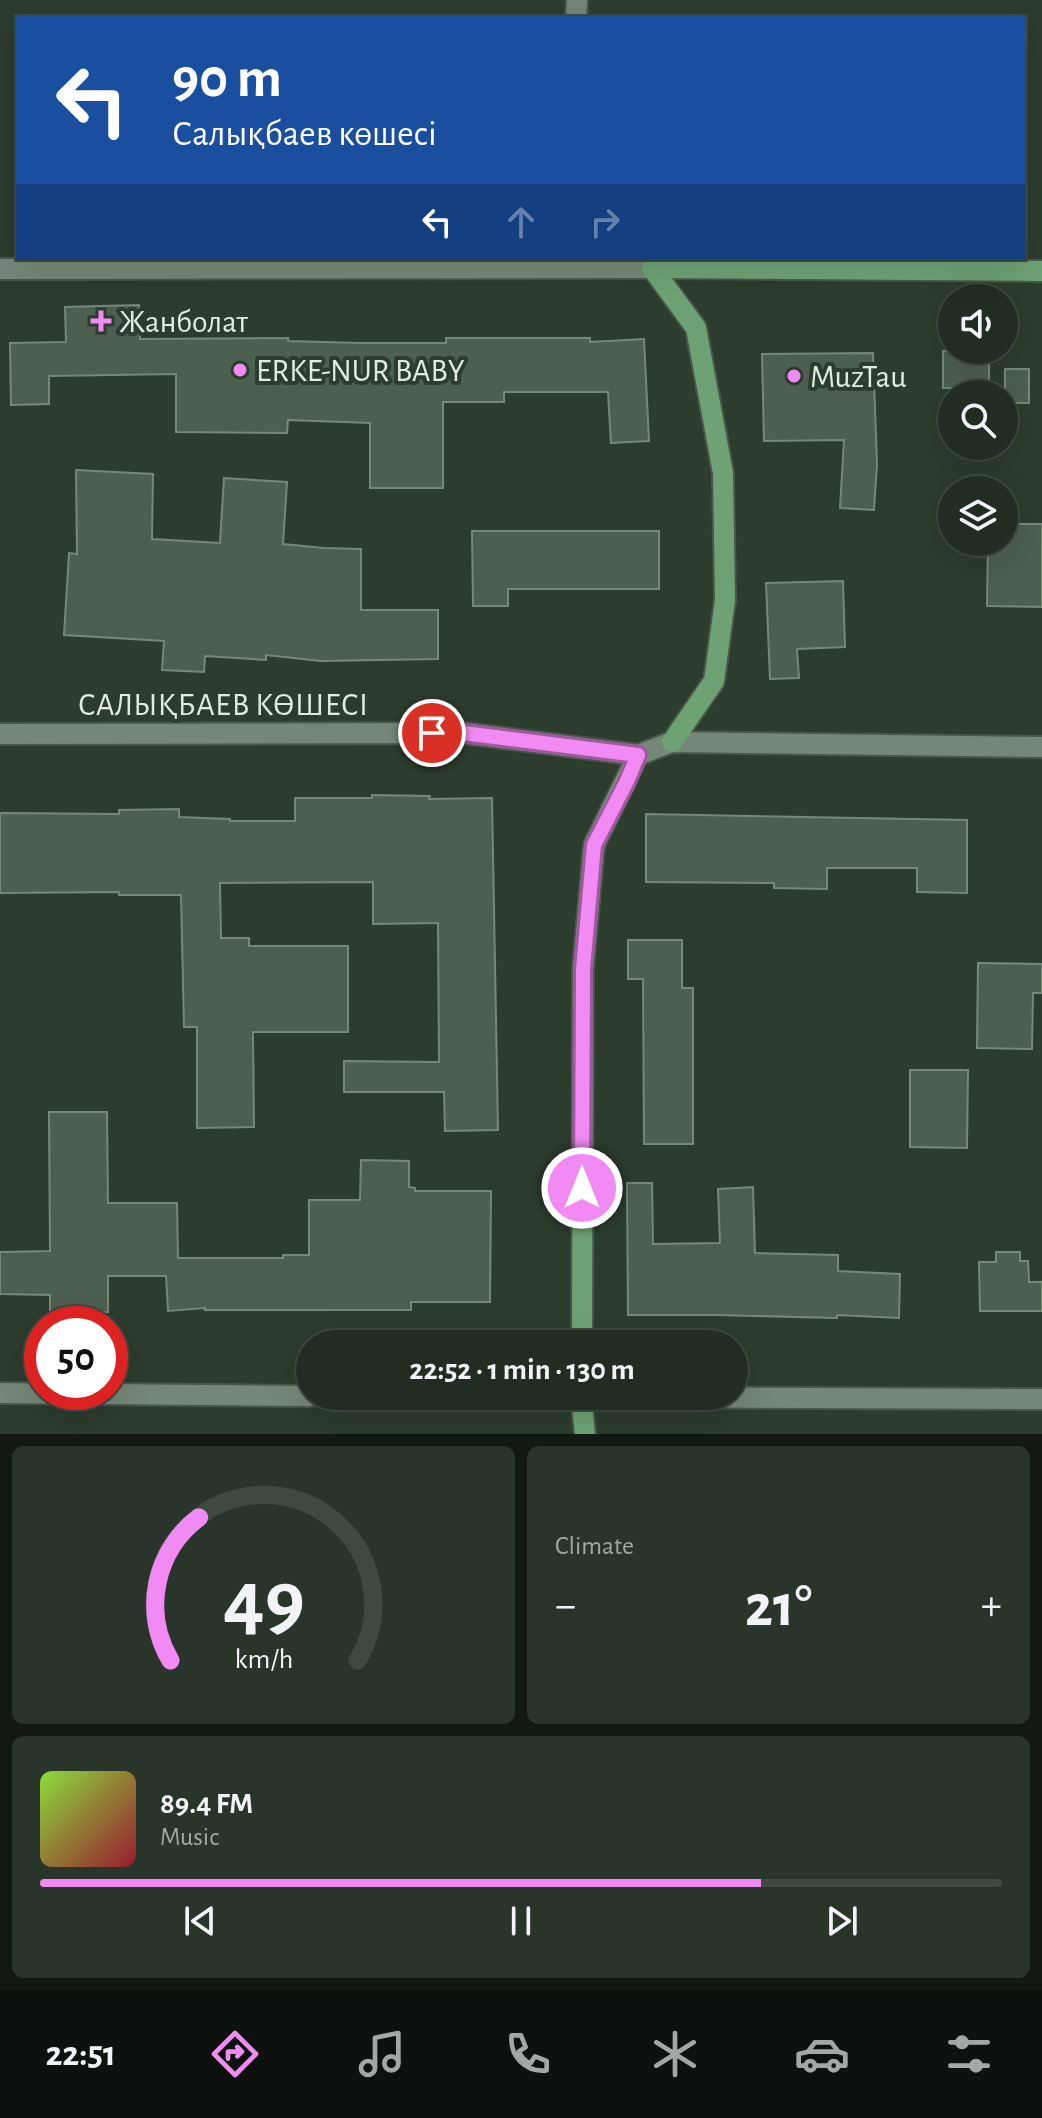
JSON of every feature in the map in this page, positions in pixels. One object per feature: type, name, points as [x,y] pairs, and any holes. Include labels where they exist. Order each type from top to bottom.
[{"type":"main road","points":[[652,268],[1042,271]]},
{"type":"main road","points":[[652,268],[696,328],[723,473],[725,600],[714,681],[672,742]]},
{"type":"main road","points":[[582,1330],[583,969],[594,845],[638,755]]},
{"type":"main road","points":[[582,1410],[585,1434]]},
{"type":"street","points":[[0,269],[610,263],[652,268]]},
{"type":"street","name":"САЛЫҚБАЕВ КӨШЕСІ","points":[[0,734],[463,733],[638,755]]},
{"type":"street","points":[[638,755],[672,742],[1042,747]]},
{"type":"street","points":[[0,1393],[296,1396]]},
{"type":"street","points":[[748,1398],[1042,1399]]},
{"type":"building","points":[[139,305],[140,339],[288,338],[288,341],[446,343],[446,338],[590,338],[590,342],[644,339],[649,441],[611,443],[608,392],[504,392],[504,402],[443,402],[443,488],[370,488],[370,423],[288,420],[287,433],[176,432],[176,374],[49,376],[49,404],[11,405],[10,343],[66,342],[65,307]]},
{"type":"building","points":[[873,353],[877,464],[874,510],[840,508],[844,440],[764,441],[762,354]]},
{"type":"building","points":[[943,364],[989,364],[989,380],[943,380]]},
{"type":"building","points":[[1005,369],[1029,369],[1029,403],[1018,403],[1018,380],[1005,380]]},
{"type":"building","points":[[76,470],[153,474],[152,539],[220,543],[224,478],[287,482],[283,544],[361,549],[361,610],[438,610],[438,659],[321,661],[266,655],[266,660],[205,656],[204,672],[162,670],[164,641],[64,635],[69,553],[77,554]]},
{"type":"building","points":[[1018,524],[1042,524],[1042,607],[987,606],[988,556],[1018,556]]},
{"type":"building","points":[[472,531],[659,531],[659,589],[508,589],[508,606],[473,606]]},
{"type":"building","points":[[843,581],[845,647],[797,649],[799,678],[770,679],[766,583]]},
{"type":"building","points":[[372,795],[430,796],[429,799],[492,798],[498,1130],[445,1131],[444,1092],[344,1092],[344,1061],[439,1062],[438,923],[373,924],[373,882],[220,883],[221,938],[249,938],[249,946],[348,946],[348,1032],[253,1032],[254,1127],[197,1128],[197,1027],[184,1027],[181,895],[0,893],[0,813],[119,814],[119,810],[179,809],[179,817],[295,821],[295,798],[372,798]]},
{"type":"building","points":[[646,814],[967,820],[967,893],[917,892],[917,868],[827,868],[827,889],[774,888],[774,883],[646,882]]},
{"type":"building","points":[[628,940],[682,940],[682,988],[693,988],[693,1144],[644,1144],[643,979],[628,979]]},
{"type":"building","points":[[978,963],[1042,964],[1042,993],[1033,993],[1032,1049],[977,1048]]},
{"type":"building","points":[[910,1070],[968,1070],[967,1148],[910,1147]]},
{"type":"building","points":[[49,1112],[107,1112],[108,1203],[177,1203],[178,1258],[283,1258],[283,1255],[309,1255],[309,1200],[360,1200],[361,1160],[409,1161],[409,1187],[415,1188],[415,1191],[491,1191],[490,1302],[411,1302],[411,1310],[205,1308],[168,1311],[166,1276],[108,1276],[108,1306],[50,1306],[50,1295],[0,1294],[0,1252],[50,1251]]},
{"type":"building","points":[[627,1183],[652,1183],[653,1244],[720,1243],[718,1189],[753,1187],[755,1253],[838,1255],[838,1271],[900,1274],[899,1318],[628,1315]]},
{"type":"building","points":[[996,1252],[1020,1252],[1020,1261],[1028,1261],[1029,1282],[1042,1282],[1042,1311],[980,1311],[979,1262],[996,1262]]},
{"type":"place","name":"Жанболат","points":[[101,321]]},
{"type":"place","name":"ERKE-NUR BABY","points":[[240,370]]},
{"type":"place","name":"MuzTau","points":[[794,376]]},
{"type":"route","points":[[432,733],[463,733],[638,755],[594,845],[583,969],[582,1188]]}]
